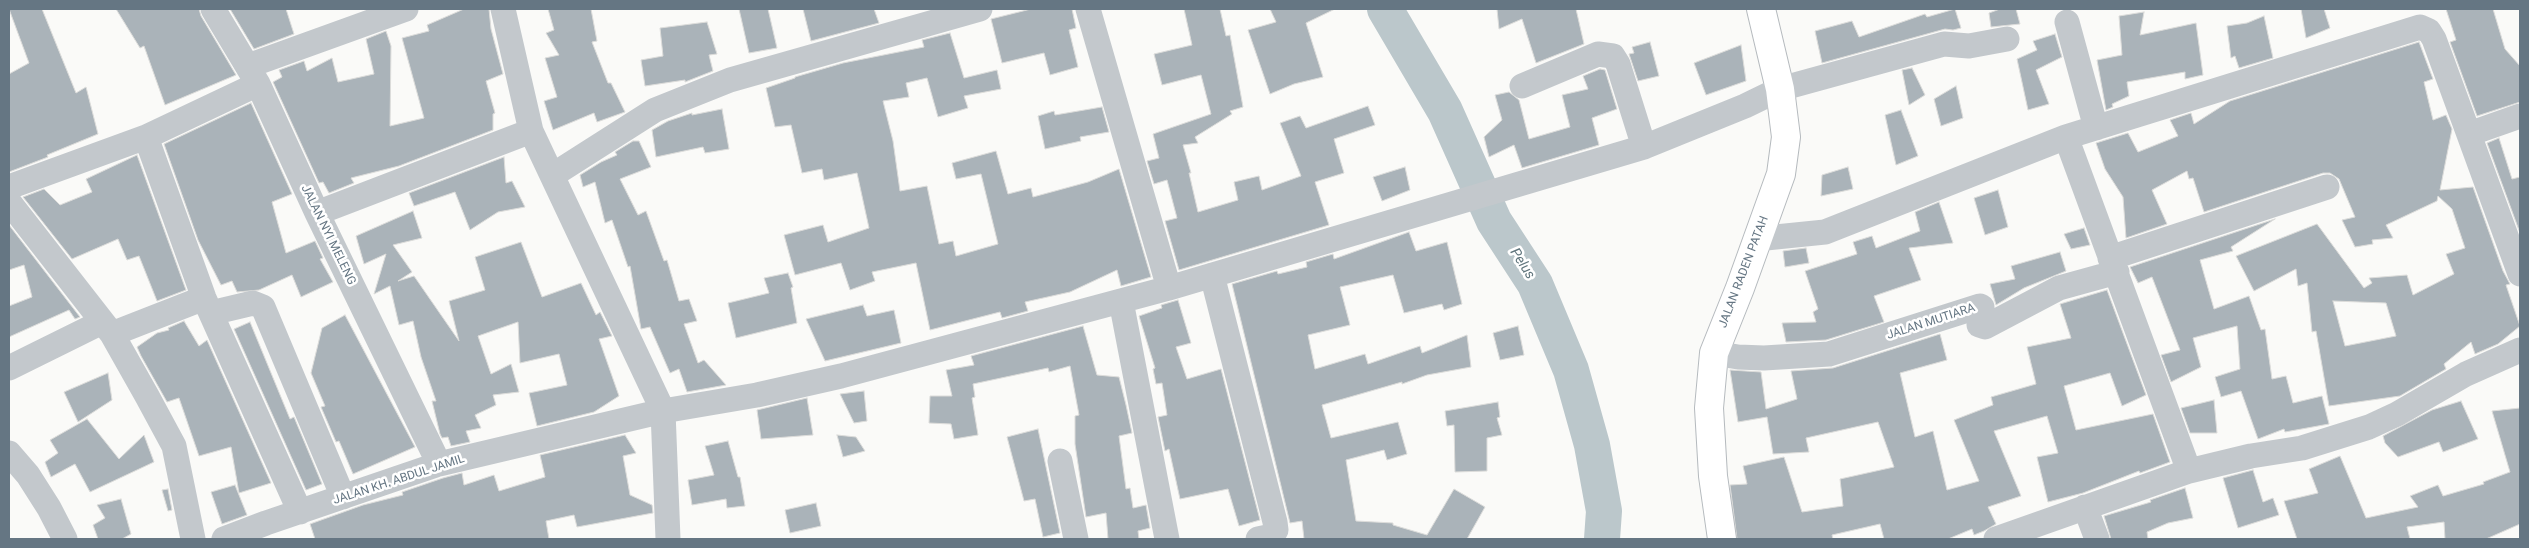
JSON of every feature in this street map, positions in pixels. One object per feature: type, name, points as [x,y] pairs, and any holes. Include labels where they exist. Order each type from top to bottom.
[{"type":"main road","name":"JALAN RADEN PATAH","points":[[1722,539],[1713,476],[1709,408],[1714,353],[1740,288],[1756,239],[1781,174],[1786,137],[1780,89],[1761,9]]},
{"type":"street","name":"JALAN NYI MELENG","points":[[213,9],[253,75],[316,213],[439,464]]},
{"type":"street","points":[[9,187],[146,137],[356,17],[406,9]]},
{"type":"street","points":[[503,9],[520,135],[553,175],[651,414],[668,539]]},
{"type":"street","points":[[553,175],[654,110],[722,83],[980,9]]},
{"type":"street","points":[[1088,9],[1169,288]]},
{"type":"street","points":[[2067,22],[2096,128]]},
{"type":"street","points":[[1756,239],[1825,232],[2066,137],[2420,27],[2429,31],[2434,39],[2520,274]]},
{"type":"street","name":"JALAN KH. ABDUL JAMIL","points":[[224,539],[439,464],[651,414],[757,395],[841,376],[1169,288],[1436,207],[1530,182],[1644,147],[1745,106],[1780,89],[1944,44],[1969,46],[2007,39]]},
{"type":"street","points":[[1522,86],[1598,54],[1613,56],[1618,64],[1644,147]]},
{"type":"street","points":[[2469,134],[2520,116]]},
{"type":"street","points":[[316,213],[520,135]]},
{"type":"street","points":[[146,137],[208,306],[300,512]]},
{"type":"street","points":[[2066,137],[2189,471]]},
{"type":"street","points":[[2114,265],[2327,187]]},
{"type":"street","points":[[9,202],[107,328],[174,446],[193,539]]},
{"type":"street","name":"JALAN MUTIARA","points":[[1714,353],[1764,358],[1829,354],[1980,306],[1982,307],[1979,326],[1985,327],[2060,288],[2114,265]]},
{"type":"street","points":[[1212,275],[1275,522],[1276,530],[1272,536],[1258,539]]},
{"type":"street","points":[[1121,300],[1167,539]]},
{"type":"street","points":[[9,368],[107,328],[208,306],[253,303],[263,307],[343,497]]},
{"type":"street","points":[[1996,539],[2189,471],[2251,456],[2302,448],[2368,427],[2396,414],[2466,374],[2520,350]]},
{"type":"street","points":[[9,453],[33,483],[65,539]]},
{"type":"street","points":[[1060,461],[1076,539]]},
{"type":"street","points":[[2085,507],[2096,539]]},
{"type":"building","points":[[9,9],[42,9],[76,93],[86,87],[98,134],[47,155],[48,157],[9,172],[9,74],[29,63]]},
{"type":"building","points":[[116,9],[199,9],[201,16],[236,75],[165,105],[144,46],[140,48]]},
{"type":"building","points":[[230,9],[286,9],[294,34],[254,49]]},
{"type":"building","points":[[464,9],[489,9],[491,29],[503,74],[486,81],[495,113],[493,114],[493,130],[399,166],[351,178],[354,183],[329,193],[323,182],[319,183],[273,82],[282,77],[279,70],[304,61],[307,71],[332,58],[338,82],[374,74],[366,39],[386,31],[391,46],[390,126],[424,118],[402,38],[429,31],[427,25]]},
{"type":"building","points":[[548,9],[591,9],[597,41],[592,42],[608,83],[611,83],[625,112],[597,122],[594,113],[553,130],[544,101],[557,97],[545,58],[559,55],[546,33],[554,30]]},
{"type":"building","points":[[739,9],[768,9],[777,48],[749,53]]},
{"type":"building","points":[[803,9],[874,9],[879,23],[811,41]]},
{"type":"building","points":[[1031,9],[1072,9],[1076,28],[1069,30],[1078,67],[1050,75],[1044,53],[1002,63],[991,19]]},
{"type":"building","points":[[1184,9],[1220,9],[1226,36],[1230,35],[1243,107],[1230,111],[1232,114],[1195,137],[1198,143],[1183,145],[1191,173],[1189,173],[1198,212],[1238,200],[1234,182],[1259,176],[1262,190],[1301,176],[1280,123],[1300,116],[1306,128],[1368,106],[1375,125],[1334,139],[1344,173],[1315,182],[1329,225],[1179,270],[1165,221],[1177,218],[1167,180],[1154,184],[1147,161],[1159,158],[1153,134],[1211,114],[1201,75],[1162,85],[1154,54],[1192,45]]},
{"type":"building","points":[[1270,9],[1335,9],[1306,23],[1323,77],[1294,84],[1270,94],[1248,30],[1276,22]]},
{"type":"building","points":[[1497,9],[1576,9],[1584,44],[1536,63],[1522,19],[1499,29]]},
{"type":"building","points":[[1955,9],[1961,28],[1945,29],[1822,63],[1815,31],[1852,21],[1859,37],[1925,14],[1927,17]]},
{"type":"building","points":[[2000,9],[2016,9],[2020,24],[1991,27],[1989,13]]},
{"type":"building","points":[[2301,9],[2324,9],[2330,28],[2306,38]]},
{"type":"building","points":[[2446,9],[2493,9],[2505,49],[2520,66],[2520,102],[2477,116],[2450,42],[2456,40]]},
{"type":"building","points":[[2144,12],[2140,35],[2196,23],[2203,75],[2185,79],[2185,72],[2127,82],[2129,96],[2112,104],[2113,107],[2106,110],[2097,60],[2122,55],[2119,16]]},
{"type":"building","points":[[2264,16],[2273,58],[2239,68],[2235,56],[2231,58],[2227,26],[2247,23]]},
{"type":"building","points":[[707,22],[717,54],[709,55],[713,71],[685,82],[685,80],[645,86],[641,60],[663,56],[660,28]]},
{"type":"building","points":[[950,33],[964,78],[997,70],[1001,89],[964,96],[968,108],[938,117],[927,78],[906,83],[909,97],[883,101],[893,141],[900,191],[927,186],[939,244],[953,241],[956,256],[998,244],[981,174],[956,179],[952,163],[996,151],[1008,194],[1031,188],[1033,197],[1088,182],[1119,169],[1151,277],[1121,286],[1117,270],[1070,292],[1025,302],[1028,311],[1002,318],[1000,312],[930,330],[916,263],[872,272],[875,281],[850,290],[841,263],[795,275],[784,235],[823,225],[828,242],[869,228],[857,173],[824,180],[822,169],[802,173],[791,125],[775,127],[766,88],[795,77],[843,63],[924,47],[922,40]]},
{"type":"building","points":[[2055,34],[2062,57],[2036,70],[2049,104],[2028,110],[2017,59],[2037,50],[2033,41]]},
{"type":"building","points":[[1650,42],[1659,76],[1638,81],[1629,54],[1634,53],[1632,47]]},
{"type":"building","points":[[2419,42],[2433,79],[2424,82],[2433,120],[2446,115],[2452,129],[2440,190],[2473,187],[2503,271],[2510,284],[2506,285],[2520,326],[2498,344],[2475,354],[2471,342],[2444,364],[2446,369],[2400,396],[2329,406],[2316,331],[2312,332],[2307,283],[2298,286],[2296,269],[2254,291],[2236,256],[2317,224],[2364,288],[2372,283],[2369,278],[2407,275],[2413,295],[2454,274],[2446,254],[2465,248],[2452,209],[2438,196],[2437,201],[2386,225],[2393,238],[2372,240],[2373,244],[2355,247],[2342,220],[2355,217],[2339,179],[2330,173],[2323,173],[2204,212],[2193,178],[2189,179],[2187,171],[2152,190],[2167,224],[2126,238],[2123,197],[2105,169],[2096,143],[2128,133],[2138,152],[2178,136],[2170,120],[2191,113],[2194,124],[2230,101]],"holes":[[[2333,301],[2386,303],[2396,336],[2345,346]]]},
{"type":"building","points":[[1741,45],[1746,81],[1706,95],[1694,63]]},
{"type":"building","points":[[1912,68],[1925,95],[1909,105],[1902,70]]},
{"type":"building","points":[[1600,69],[1605,70],[1617,109],[1592,118],[1599,145],[1522,168],[1514,145],[1489,157],[1484,137],[1502,120],[1495,95],[1509,92],[1519,100],[1529,139],[1570,127],[1562,95],[1588,89],[1583,76]]},
{"type":"building","points":[[1956,86],[1963,118],[1941,126],[1934,99]]},
{"type":"building","points":[[251,103],[292,194],[272,202],[286,253],[315,241],[323,258],[320,259],[333,282],[301,297],[292,275],[259,290],[237,292],[232,281],[221,285],[198,240],[164,144]]},
{"type":"building","points":[[1102,107],[1109,132],[1080,137],[1081,141],[1045,149],[1038,116],[1054,111],[1055,115]]},
{"type":"building","points":[[722,109],[729,149],[705,153],[703,147],[656,157],[652,130],[668,121],[692,113],[692,115]]},
{"type":"building","points":[[1901,110],[1918,156],[1896,165],[1885,115]]},
{"type":"building","points":[[2499,138],[2512,179],[2520,177],[2520,233],[2487,143]]},
{"type":"building","points":[[633,141],[639,141],[651,167],[620,179],[638,215],[646,211],[664,261],[667,260],[679,301],[689,299],[697,321],[684,324],[698,363],[704,360],[726,385],[687,392],[679,369],[670,373],[650,327],[641,329],[630,266],[628,267],[612,220],[605,223],[595,182],[583,187],[580,175],[617,155],[615,152]]},
{"type":"building","points":[[137,155],[186,290],[157,301],[139,256],[127,260],[118,239],[72,259],[23,197],[44,189],[60,205],[92,192],[86,179]]},
{"type":"building","points":[[504,157],[506,183],[512,181],[525,207],[498,212],[470,230],[455,192],[414,206],[409,193]]},
{"type":"building","points":[[1405,167],[1410,190],[1382,201],[1373,177]]},
{"type":"building","points":[[1848,167],[1853,189],[1821,196],[1822,175]]},
{"type":"building","points":[[1998,190],[2008,227],[1985,235],[1974,198]]},
{"type":"building","points":[[1939,202],[1953,243],[1909,248],[1921,280],[1874,296],[1884,322],[1826,340],[1786,342],[1782,323],[1816,322],[1813,312],[1818,309],[1805,271],[1857,254],[1853,242],[1872,236],[1876,248],[1920,231],[1915,212]]},
{"type":"building","points":[[413,211],[422,238],[393,245],[412,272],[398,281],[414,276],[459,341],[449,301],[485,290],[475,257],[521,242],[542,297],[581,283],[596,315],[600,312],[612,336],[599,339],[619,396],[594,412],[537,426],[529,393],[567,385],[559,354],[520,363],[518,322],[478,336],[491,374],[511,364],[519,392],[493,395],[496,405],[475,415],[481,428],[466,431],[470,442],[451,446],[448,437],[442,438],[432,401],[436,401],[421,357],[413,321],[399,325],[390,286],[374,294],[386,254],[364,264],[356,236]]},
{"type":"building","points":[[2275,219],[2231,247],[2233,251],[2200,260],[2214,309],[2249,296],[2261,330],[2265,329],[2272,379],[2286,376],[2293,403],[2322,396],[2329,424],[2285,432],[2284,429],[2258,439],[2241,391],[2221,397],[2215,377],[2240,369],[2237,326],[2193,338],[2201,367],[2171,382],[2161,355],[2180,350],[2152,277],[2138,283],[2130,267]]},
{"type":"building","points":[[9,225],[80,317],[75,319],[69,310],[9,337],[9,306],[32,297],[24,265],[9,270]]},
{"type":"building","points":[[2084,228],[2090,245],[2071,249],[2064,234]]},
{"type":"building","points":[[1409,232],[1416,251],[1447,242],[1462,304],[1444,310],[1442,304],[1404,313],[1393,275],[1340,287],[1350,325],[1308,335],[1315,369],[1365,354],[1368,364],[1420,346],[1422,353],[1467,335],[1471,367],[1427,375],[1402,384],[1402,382],[1322,405],[1331,438],[1398,422],[1407,454],[1387,460],[1384,450],[1346,460],[1356,521],[1393,523],[1393,525],[1427,535],[1454,489],[1485,507],[1467,539],[1304,539],[1302,521],[1290,523],[1232,284],[1277,271],[1278,274],[1307,267],[1306,262],[1333,254],[1334,259]]},
{"type":"building","points":[[1806,248],[1809,263],[1785,267],[1783,251]]},
{"type":"building","points":[[2060,252],[2066,271],[2024,288],[1996,305],[1990,284],[2015,279],[2011,266]]},
{"type":"building","points":[[788,273],[793,287],[791,288],[797,323],[736,338],[728,303],[769,293],[764,278]]},
{"type":"building","points":[[2107,290],[2146,395],[2122,406],[2110,373],[2064,386],[2076,430],[2153,414],[2170,462],[2140,473],[2139,471],[2083,493],[2048,502],[2037,457],[2058,453],[2047,416],[1994,431],[2021,496],[1988,507],[1996,524],[1974,535],[1972,529],[1948,539],[1884,539],[1880,524],[1832,535],[1833,539],[1737,539],[1730,485],[1747,484],[1743,466],[1784,457],[1802,512],[1843,506],[1840,479],[1894,467],[1878,422],[1806,438],[1809,452],[1773,454],[1767,417],[1738,422],[1730,370],[1761,372],[1766,409],[1797,399],[1791,371],[1833,368],[1940,334],[1947,360],[1900,373],[1915,437],[1933,431],[1947,490],[1979,481],[1954,420],[1993,405],[1991,397],[2036,384],[2027,347],[2071,338],[2060,304]]},
{"type":"building","points":[[1178,300],[1191,343],[1176,347],[1187,379],[1221,369],[1260,520],[1239,526],[1228,489],[1180,499],[1169,449],[1165,451],[1158,417],[1167,415],[1162,383],[1156,384],[1153,369],[1155,368],[1139,316],[1162,308],[1161,305]]},
{"type":"building","points":[[863,305],[867,316],[894,310],[901,343],[825,361],[806,319]]},
{"type":"building","points":[[345,315],[415,447],[353,474],[339,441],[336,442],[321,407],[325,406],[311,373],[322,328]]},
{"type":"building","points":[[184,321],[199,346],[207,340],[271,483],[239,493],[231,447],[199,456],[179,398],[167,402],[141,356],[137,347],[157,333],[169,330],[168,328]]},
{"type":"building","points":[[250,322],[290,419],[294,417],[322,484],[306,490],[234,329]]},
{"type":"building","points":[[1083,326],[1097,375],[1119,377],[1132,433],[1119,436],[1126,489],[1130,488],[1133,508],[1146,505],[1150,528],[1138,531],[1139,539],[1108,539],[1106,513],[1086,517],[1075,444],[1075,416],[1079,415],[1070,366],[1049,372],[1048,368],[973,384],[975,397],[972,398],[978,435],[954,439],[951,424],[929,423],[930,396],[952,396],[946,370],[974,365],[971,356]]},
{"type":"building","points":[[1518,326],[1524,355],[1500,360],[1493,333]]},
{"type":"building","points":[[108,373],[112,400],[78,422],[64,392]]},
{"type":"building","points":[[864,391],[867,421],[854,423],[840,394]]},
{"type":"building","points":[[807,398],[813,435],[761,439],[757,410]]},
{"type":"building","points":[[2214,400],[2217,433],[2190,433],[2181,408]]},
{"type":"building","points":[[2461,401],[2478,439],[2443,452],[2439,442],[2398,457],[2385,443],[2383,436],[2432,410]]},
{"type":"building","points":[[1498,402],[1500,417],[1497,418],[1502,435],[1487,438],[1487,471],[1455,472],[1454,425],[1447,426],[1445,411]]},
{"type":"building","points":[[2520,408],[2520,524],[2486,539],[2445,539],[2444,522],[2407,527],[2410,539],[2297,539],[2284,501],[2318,493],[2309,469],[2340,456],[2366,518],[2418,507],[2410,496],[2438,485],[2443,496],[2484,484],[2483,482],[2510,472],[2492,411]]},
{"type":"building","points":[[87,419],[119,459],[144,435],[154,462],[90,492],[75,464],[51,477],[45,462],[58,453],[50,440]]},
{"type":"building","points":[[1038,429],[1060,533],[1043,537],[1035,499],[1024,501],[1007,437]]},
{"type":"building","points":[[625,435],[636,453],[623,456],[630,495],[652,505],[653,513],[577,527],[574,515],[546,521],[549,539],[315,539],[310,524],[363,505],[403,495],[402,492],[462,473],[464,485],[494,475],[499,491],[545,477],[540,455]]},
{"type":"building","points":[[837,435],[856,437],[865,451],[843,457]]},
{"type":"building","points":[[728,441],[738,477],[740,477],[745,506],[727,508],[726,499],[692,505],[688,480],[714,475],[705,446]]},
{"type":"building","points":[[2253,470],[2263,502],[2273,498],[2279,515],[2238,528],[2223,478]]},
{"type":"building","points":[[235,485],[247,515],[222,524],[211,492]]},
{"type":"building","points":[[2185,488],[2193,518],[2168,523],[2147,532],[2148,539],[2111,539],[2104,516],[2151,502],[2150,500]]},
{"type":"building","points":[[168,489],[172,510],[168,511],[162,490]]},
{"type":"building","points":[[121,499],[131,534],[122,539],[98,539],[93,525],[105,518],[97,505]]},
{"type":"building","points":[[816,503],[821,526],[790,533],[785,510]]},
{"type":"waterway","name":"Pelus","points":[[1385,9],[1445,111],[1494,221],[1535,284],[1571,370],[1592,445],[1604,511],[1602,539]]}]
